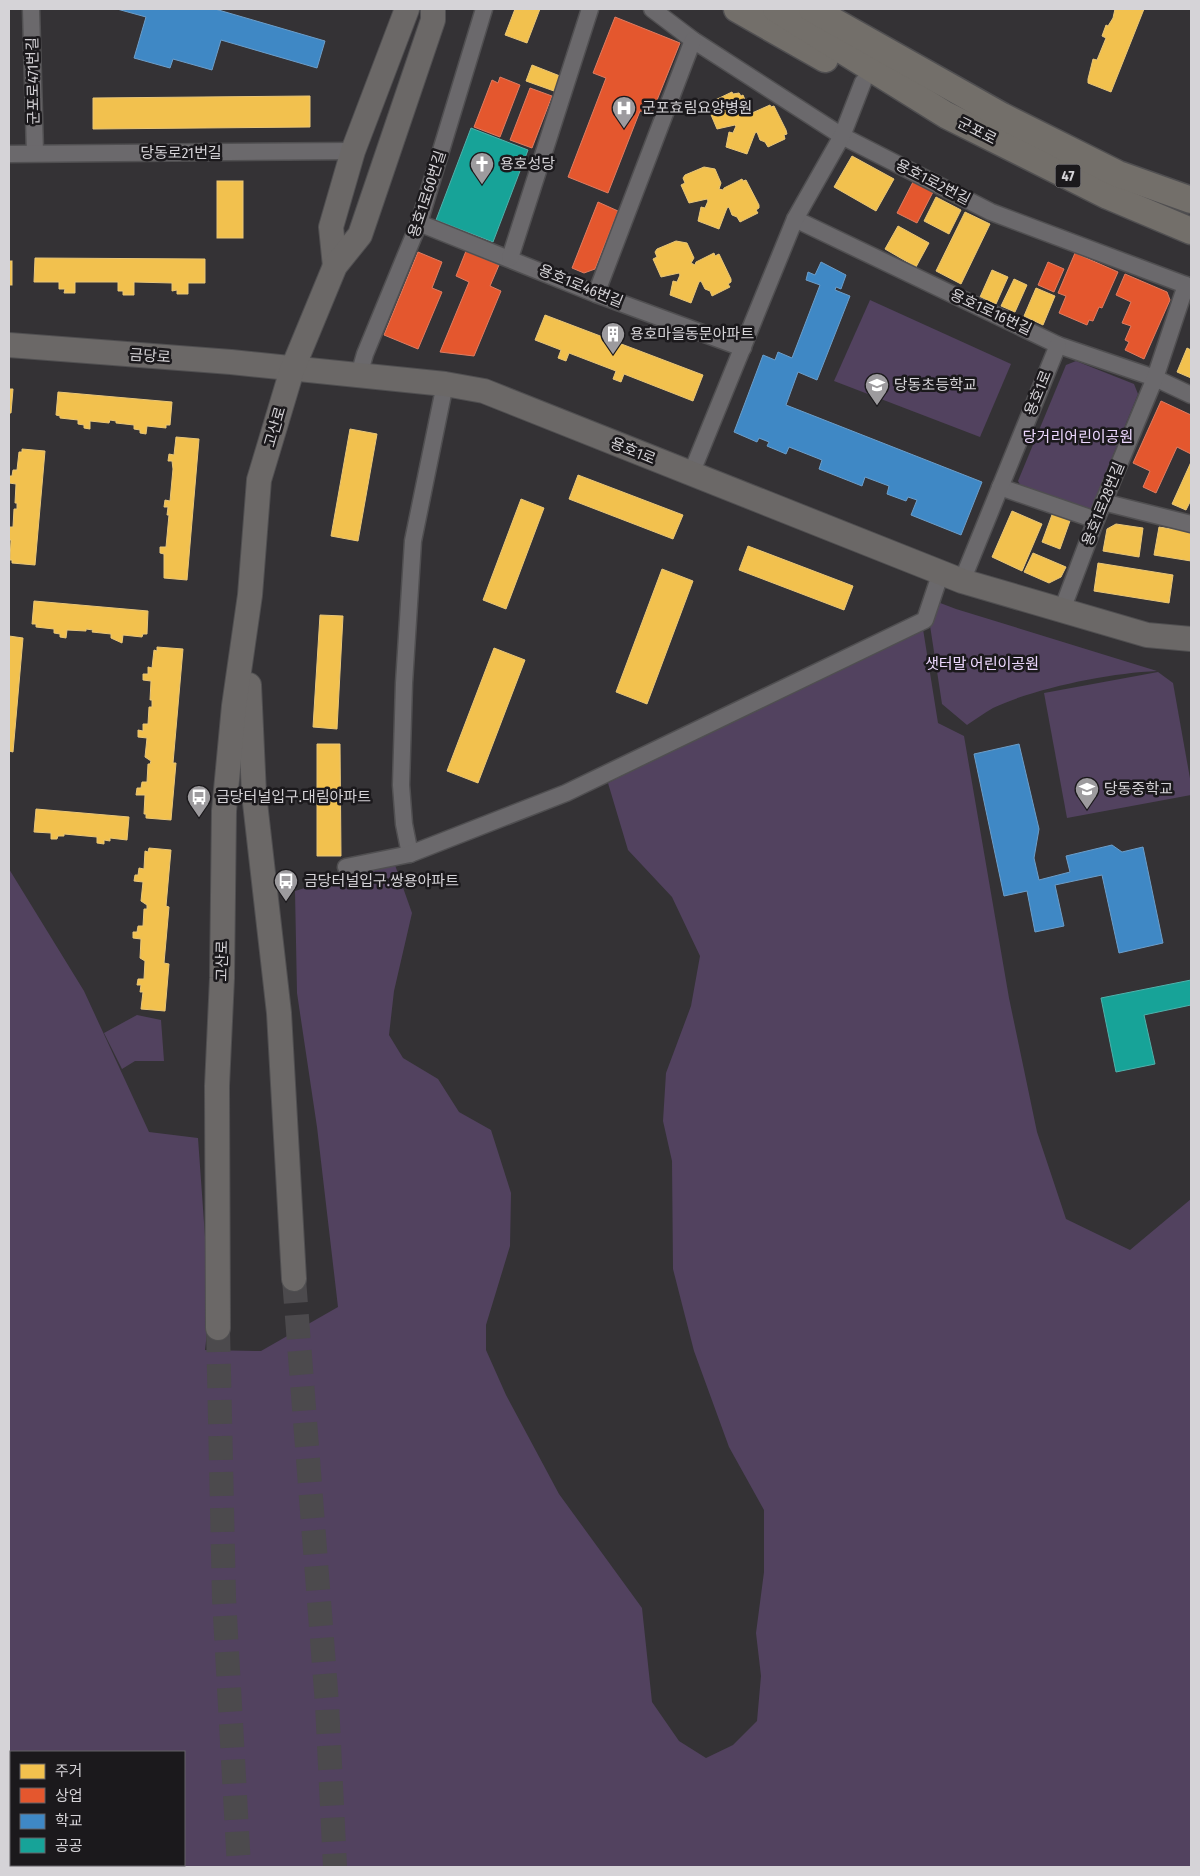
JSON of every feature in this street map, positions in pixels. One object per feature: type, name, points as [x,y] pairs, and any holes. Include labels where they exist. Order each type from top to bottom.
[{"type":"main road","points":[[737,9],[863,82],[909,104],[946,115]]},
{"type":"main road","name":"군포로","points":[[776,9],[946,115],[1108,196],[1191,231]]},
{"type":"main road","name":"군포로","points":[[812,9],[1002,116],[1118,174],[1191,200]]},
{"type":"main road","name":"47","points":[[848,9],[902,43],[927,74]]},
{"type":"street","name":"군포로471번길","points":[[31,9],[35,154]]},
{"type":"street","name":"고산로","points":[[335,266],[331,226],[352,152],[407,9]]},
{"type":"street","name":"고산로","points":[[218,1328],[217,1086],[222,978],[224,812],[234,706],[250,595],[259,480],[292,370],[335,266],[360,235],[424,48],[433,20],[433,9]]},
{"type":"street","name":"용호1로60번길","points":[[359,376],[365,354],[419,223],[484,9]]},
{"type":"street","points":[[510,258],[590,9]]},
{"type":"street","name":"용호1로2번길","points":[[652,9],[693,40],[842,136],[991,212],[1188,286]]},
{"type":"street","points":[[596,294],[693,40]]},
{"type":"street","points":[[691,474],[795,219],[842,136],[863,82]]},
{"type":"street","name":"당동로21번길","points":[[9,154],[352,152]]},
{"type":"street","name":"용호1로16번길","points":[[795,219],[1058,345],[1155,378],[1191,394]]},
{"type":"street","name":"용호1로46번길","points":[[419,223],[596,294],[743,348]]},
{"type":"street","name":"용호1로28번길","points":[[1062,610],[1103,502],[1155,378],[1188,286]]},
{"type":"street","name":"용호1로","points":[[952,577],[1000,487],[1058,345]]},
{"type":"street","name":"금당로","points":[[9,346],[231,362],[292,370]]},
{"type":"street","name":"용호1로","points":[[292,370],[445,384],[484,392],[952,577],[1147,635],[1191,639]]},
{"type":"street","points":[[410,854],[404,824],[401,785],[404,683],[413,541],[445,384]]},
{"type":"street","points":[[1000,487],[1096,520]]},
{"type":"street","points":[[1103,502],[1191,524]]},
{"type":"street","points":[[346,867],[410,854],[566,793],[924,620],[952,577]]},
{"type":"street","name":"고산로","points":[[250,595],[249,707],[254,794],[279,1014],[294,1279]]},
{"type":"green space","points":[[870,300],[1011,364],[980,437],[834,381]]},
{"type":"green space","name":"당거리어린이공원","points":[[1076,361],[1134,384],[1138,394],[1091,509],[1085,513],[1022,488],[1018,481],[1066,365]]},
{"type":"green space","name":"샛터말 어린이공원","points":[[935,601],[1157,671],[1096,678],[1051,688],[993,708],[967,725],[942,704],[929,619]]},
{"type":"green space","points":[[923,629],[938,723],[964,736],[1009,998],[1037,1132],[1066,1219],[1130,1250],[1191,1199],[1191,1867],[9,1867],[9,869],[84,991],[149,1132],[198,1138],[210,1307],[205,1350],[261,1351],[338,1307],[317,1127],[297,993],[295,891],[347,875],[395,865],[412,913],[394,991],[389,1035],[403,1058],[438,1079],[459,1112],[491,1130],[511,1193],[510,1246],[486,1325],[486,1350],[506,1395],[559,1494],[642,1608],[652,1702],[679,1741],[706,1758],[733,1745],[757,1721],[761,1676],[756,1633],[764,1572],[764,1510],[729,1447],[694,1351],[673,1269],[672,1161],[663,1121],[666,1073],[691,1006],[700,956],[672,897],[628,850],[608,783],[699,736]]},
{"type":"green space","points":[[1158,672],[1173,683],[1191,784],[1191,795],[1067,818],[1044,693]]},
{"type":"green space","points":[[137,1015],[161,1020],[164,1061],[135,1061],[122,1069],[104,1033]]},
{"type":"building: 주거","points":[[515,9],[540,9],[527,43],[505,35]]},
{"type":"building: 주거","points":[[1115,9],[1144,9],[1111,92],[1088,83],[1088,79],[1093,59],[1097,60],[1106,38],[1102,36],[1106,25],[1108,26],[1113,18]]},
{"type":"building: 주거","points":[[532,65],[560,76],[554,91],[526,81]]},
{"type":"building: 주거","points":[[732,92],[733,94],[739,93],[741,96],[743,95],[749,109],[747,115],[751,116],[752,113],[770,105],[771,107],[774,106],[786,130],[785,139],[768,147],[765,142],[760,140],[757,132],[747,154],[726,147],[729,132],[733,133],[736,126],[717,129],[709,110],[713,109],[710,103]]},
{"type":"building: 주거","points":[[310,96],[310,127],[93,129],[93,98]]},
{"type":"building: 주거","points":[[852,156],[894,179],[876,211],[834,187]]},
{"type":"building: 주거","points":[[704,167],[715,169],[721,183],[719,189],[723,190],[742,179],[743,181],[746,180],[759,205],[759,208],[756,210],[758,213],[740,222],[737,217],[732,215],[729,207],[719,229],[698,221],[701,207],[705,208],[708,201],[707,199],[689,203],[681,185],[685,183],[683,178],[685,175]]},
{"type":"building: 주거","points":[[217,181],[243,181],[243,238],[217,238]]},
{"type":"building: 주거","points":[[936,197],[961,210],[949,234],[924,221]]},
{"type":"building: 주거","points":[[965,212],[990,224],[961,284],[936,271]]},
{"type":"building: 주거","points":[[898,226],[929,243],[916,267],[885,249]]},
{"type":"building: 주거","points":[[676,241],[687,243],[694,258],[691,263],[695,265],[696,262],[714,253],[715,256],[719,254],[731,279],[731,282],[728,284],[730,287],[712,296],[710,291],[705,289],[701,281],[691,303],[670,295],[673,281],[677,282],[680,275],[679,273],[661,277],[653,259],[657,257],[655,252],[657,249]]},
{"type":"building: 주거","points":[[35,258],[205,259],[205,283],[188,283],[188,294],[177,294],[177,290],[172,291],[172,283],[134,282],[134,295],[123,295],[123,291],[118,291],[118,282],[75,282],[75,293],[64,293],[65,289],[59,289],[59,282],[34,282]]},
{"type":"building: 주거","points":[[9,261],[12,261],[12,285],[9,285]]},
{"type":"building: 주거","points":[[992,270],[1008,277],[996,304],[980,297]]},
{"type":"building: 주거","points":[[1014,279],[1027,285],[1015,312],[1001,306]]},
{"type":"building: 주거","points":[[1036,288],[1055,296],[1043,325],[1024,316]]},
{"type":"building: 주거","name":"용호마을동문아파트","points":[[545,315],[703,375],[693,401],[624,374],[621,382],[613,379],[616,371],[569,353],[566,361],[558,358],[561,350],[535,340]]},
{"type":"building: 주거","points":[[1187,348],[1191,350],[1191,378],[1177,372]]},
{"type":"building: 주거","points":[[9,389],[13,389],[11,413],[9,413]]},
{"type":"building: 주거","points":[[58,392],[172,402],[170,425],[166,425],[166,428],[147,426],[146,434],[134,429],[134,425],[116,423],[116,421],[110,420],[109,423],[90,421],[90,429],[84,428],[84,425],[78,424],[78,420],[60,418],[60,416],[56,415]]},
{"type":"building: 주거","points":[[350,429],[377,434],[358,541],[331,536]]},
{"type":"building: 주거","points":[[176,437],[199,439],[187,580],[164,578],[164,554],[160,553],[160,547],[166,547],[169,515],[167,515],[168,507],[164,507],[165,500],[170,501],[173,469],[172,461],[168,461],[169,454],[174,455]]},
{"type":"building: 주거","points":[[22,449],[45,451],[35,565],[12,563],[12,560],[10,560],[11,540],[9,540],[9,527],[13,527],[14,509],[17,509],[17,503],[15,503],[16,484],[9,483],[9,476],[12,476],[13,470],[17,470],[19,452],[22,452]]},
{"type":"building: 주거","points":[[1191,462],[1191,500],[1186,510],[1172,504]]},
{"type":"building: 주거","points":[[578,475],[683,515],[673,539],[569,499]]},
{"type":"building: 주거","points":[[521,499],[544,508],[506,609],[483,600]]},
{"type":"building: 주거","points":[[1012,511],[1042,524],[1022,571],[992,557]]},
{"type":"building: 주거","points":[[1053,512],[1071,518],[1060,549],[1042,542]]},
{"type":"building: 주거","points":[[1116,524],[1143,528],[1139,557],[1103,551],[1107,529]]},
{"type":"building: 주거","points":[[1159,527],[1191,532],[1191,561],[1154,555]]},
{"type":"building: 주거","points":[[748,546],[853,586],[844,610],[739,570]]},
{"type":"building: 주거","points":[[1033,553],[1066,567],[1061,577],[1049,583],[1024,572]]},
{"type":"building: 주거","points":[[1098,563],[1173,575],[1169,603],[1094,591]]},
{"type":"building: 주거","points":[[662,569],[693,581],[647,704],[616,692]]},
{"type":"building: 주거","points":[[34,601],[148,611],[147,634],[143,634],[142,637],[123,635],[122,643],[111,638],[111,634],[92,632],[93,630],[86,629],[86,631],[67,630],[66,638],[60,637],[60,634],[54,633],[54,629],[36,627],[36,624],[32,624]]},
{"type":"building: 주거","points":[[320,615],[343,616],[337,729],[313,727]]},
{"type":"building: 주거","points":[[9,636],[23,638],[13,752],[9,751]]},
{"type":"building: 주거","points":[[157,647],[183,649],[173,763],[176,763],[171,820],[146,818],[146,814],[144,814],[145,795],[136,795],[137,788],[141,788],[142,782],[147,782],[148,764],[151,761],[145,757],[147,738],[138,737],[138,730],[143,731],[143,724],[148,724],[149,707],[152,707],[152,700],[150,700],[151,681],[143,680],[143,674],[148,674],[148,667],[152,668],[154,650],[157,651]]},
{"type":"building: 주거","points":[[494,648],[525,660],[478,783],[447,771]]},
{"type":"building: 주거","points":[[317,744],[340,744],[341,856],[317,856]]},
{"type":"building: 주거","points":[[36,809],[129,817],[127,840],[110,838],[110,841],[104,840],[104,844],[97,843],[97,837],[64,834],[64,836],[58,836],[57,839],[51,839],[51,833],[34,832]]},
{"type":"building: 주거","points":[[149,848],[171,850],[166,906],[169,907],[164,963],[169,964],[165,1011],[141,1009],[143,992],[140,992],[141,985],[137,985],[138,979],[144,979],[145,961],[140,958],[141,939],[133,938],[133,932],[137,932],[138,926],[143,926],[144,909],[147,909],[147,905],[141,901],[143,882],[134,881],[135,875],[138,875],[139,868],[144,869],[145,851],[148,852]]},
{"type":"building: 상업","points":[[615,17],[680,43],[651,115],[640,111],[608,193],[568,177],[606,78],[593,73]]},
{"type":"building: 상업","points":[[500,77],[520,85],[500,137],[474,127],[492,80],[498,83]]},
{"type":"building: 상업","points":[[530,88],[552,96],[532,148],[510,140]]},
{"type":"building: 상업","points":[[913,182],[933,192],[917,223],[897,213]]},
{"type":"building: 상업","points":[[598,202],[618,211],[595,269],[584,273],[572,268]]},
{"type":"building: 상업","points":[[466,251],[499,265],[490,286],[501,291],[474,356],[440,352],[469,282],[456,276]]},
{"type":"building: 상업","points":[[418,252],[442,262],[432,288],[442,292],[418,349],[384,335]]},
{"type":"building: 상업","points":[[1075,253],[1118,272],[1102,308],[1099,307],[1093,321],[1089,320],[1087,325],[1059,313],[1066,296],[1058,293]]},
{"type":"building: 상업","points":[[1048,262],[1064,269],[1054,292],[1038,285]]},
{"type":"building: 상업","points":[[1125,274],[1167,292],[1170,300],[1144,359],[1125,350],[1129,342],[1125,340],[1131,326],[1122,323],[1131,302],[1116,295]]},
{"type":"building: 상업","points":[[1161,401],[1191,415],[1191,454],[1177,447],[1156,493],[1143,487],[1150,471],[1133,463]]},
{"type":"building: 학교","points":[[117,9],[215,9],[325,41],[317,68],[221,40],[212,70],[173,59],[170,68],[134,58],[146,17]]},
{"type":"building: 학교","points":[[821,262],[846,275],[841,289],[836,287],[835,290],[850,296],[817,380],[798,372],[786,405],[982,482],[961,535],[911,515],[917,500],[908,497],[906,501],[887,494],[889,486],[865,477],[862,486],[819,469],[822,460],[789,447],[786,454],[767,446],[769,442],[759,438],[757,442],[734,432],[763,355],[775,360],[778,352],[792,358],[820,285],[806,280],[808,272],[815,275]]},
{"type":"building: 학교","points":[[1019,744],[1039,829],[1034,858],[1039,880],[1070,872],[1066,856],[1112,845],[1122,852],[1143,847],[1163,943],[1119,953],[1102,875],[1055,885],[1064,926],[1035,932],[1027,891],[1004,896],[974,754]]},
{"type":"building: 공공","name":"용호성당","points":[[471,128],[528,150],[493,242],[436,220]]},
{"type":"building: 공공","points":[[1191,980],[1191,1005],[1144,1015],[1155,1064],[1116,1072],[1101,998]]},
{"type":"tunnel","points":[[294,1279],[327,1704],[335,1867]]},
{"type":"tunnel","points":[[218,1328],[224,1598],[239,1867]]},
{"type":"place","name":"군포효림요양병원","points":[[624,129]]},
{"type":"place","name":"용호성당","points":[[482,185]]},
{"type":"place","name":"용호마을동문아파트","points":[[613,355]]},
{"type":"place","name":"당동초등학교","points":[[877,406]]},
{"type":"place","name":"당동중학교","points":[[1087,810]]},
{"type":"place","name":"금당터널입구.대림아파트","points":[[199,818]]},
{"type":"place","name":"금당터널입구.쌍용아파트","points":[[286,902]]}]
